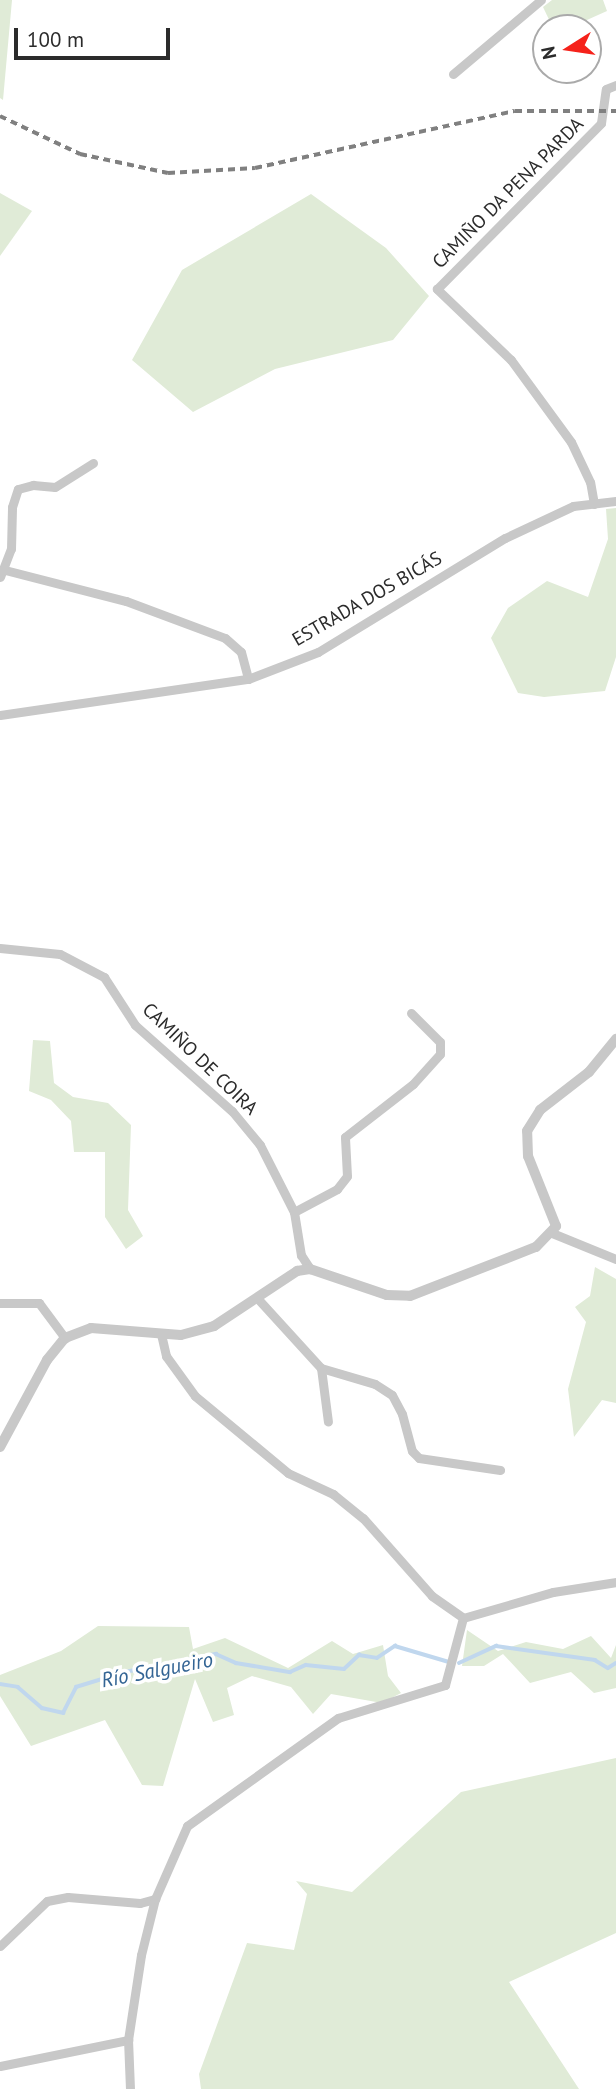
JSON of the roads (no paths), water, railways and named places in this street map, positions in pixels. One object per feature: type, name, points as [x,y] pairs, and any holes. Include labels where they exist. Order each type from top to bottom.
[{"type":"street","points":[[453,74],[541,0]]},
{"type":"street","name":"CAMIÑO DA PENA PARDA","points":[[594,504],[590,482],[571,442],[511,360],[437,289],[601,123],[606,89],[616,85]]},
{"type":"street","points":[[93,463],[55,487],[33,485],[18,489],[2,573],[126,601],[225,638],[241,652],[248,679]]},
{"type":"street","name":"ESTRADA DOS BICÁS","points":[[0,715],[248,679],[318,652],[505,538],[573,506],[616,501]]},
{"type":"street","name":"CAMIÑO DE COIRA","points":[[0,948],[60,954],[104,977],[135,1026],[232,1111],[261,1145],[294,1212],[302,1255],[310,1269]]},
{"type":"street","points":[[294,1212],[337,1189],[348,1177],[345,1137],[413,1084],[440,1054],[440,1042],[411,1013]]},
{"type":"street","points":[[0,1447],[47,1360],[65,1338],[110,1326],[181,1335],[214,1326],[297,1271],[310,1269],[387,1295],[410,1296],[517,1258],[552,1233],[556,1226],[528,1156],[527,1132],[540,1110],[589,1072],[616,1039]]},
{"type":"street","points":[[552,1233],[616,1259]]},
{"type":"street","points":[[258,1299],[321,1368],[375,1384],[392,1395],[412,1451],[419,1458],[500,1470]]},
{"type":"street","points":[[0,1303],[39,1303],[65,1338]]},
{"type":"street","points":[[161,1334],[166,1356],[195,1396],[288,1473],[333,1494],[363,1518],[432,1596],[463,1618]]},
{"type":"street","points":[[321,1368],[328,1422]]},
{"type":"street","points":[[463,1618],[553,1592],[616,1582]]},
{"type":"street","points":[[130,2089],[128,2040],[155,1899],[187,1826],[338,1718],[445,1685],[463,1618]]},
{"type":"street","points":[[0,1946],[47,1901],[68,1897],[140,1903],[155,1899]]},
{"type":"street","points":[[0,2066],[128,2040]]},
{"type":"waterway","name":"Río Salgueiro","points":[[0,1684],[18,1687],[42,1708],[63,1713],[76,1687],[125,1672],[216,1654],[236,1663],[290,1672],[306,1665],[344,1669],[359,1655],[377,1658],[395,1646],[449,1662]]},
{"type":"waterway","name":"Río Salgueiro","points":[[459,1663],[496,1646],[595,1660],[608,1668],[616,1663]]},
{"type":"railway","points":[[0,116],[80,154],[168,173],[255,168],[515,111],[616,111]]}]
